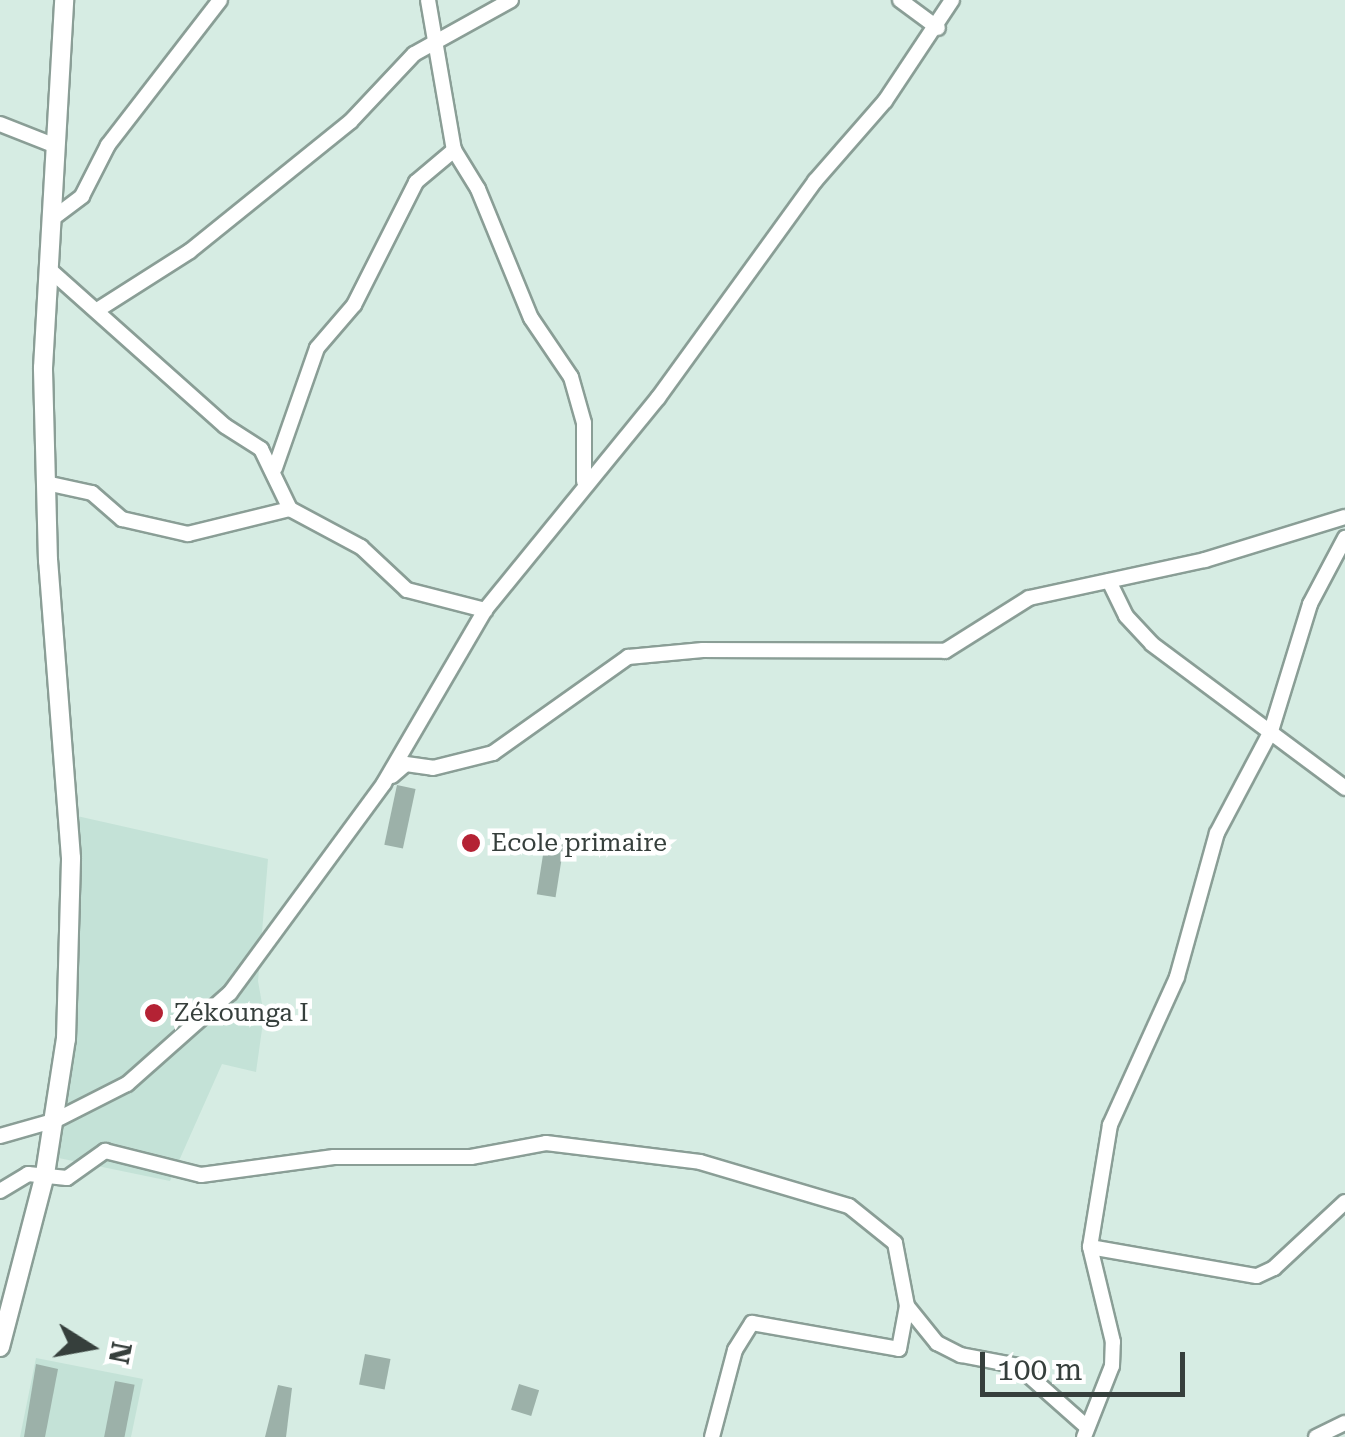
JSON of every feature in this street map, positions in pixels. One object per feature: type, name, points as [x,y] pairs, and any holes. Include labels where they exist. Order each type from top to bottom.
[{"type":"street","points":[[0,1348],[45,1174],[66,1039],[71,858],[46,483],[50,270],[64,0]]},
{"type":"street","points":[[52,219],[82,196],[106,148],[220,0]]},
{"type":"street","points":[[428,0],[454,150],[478,189],[516,288],[571,377],[584,423],[584,482]]},
{"type":"street","points":[[100,310],[190,252],[350,122],[414,54],[437,47],[511,0]]},
{"type":"street","points":[[900,0],[938,28]]},
{"type":"street","points":[[0,1136],[56,1120],[127,1084],[230,993],[384,783],[485,610],[584,482],[658,398],[815,181],[886,101],[938,28],[952,0]]},
{"type":"street","points":[[0,124],[56,146]]},
{"type":"street","points":[[275,468],[317,348],[354,305],[416,182],[454,150]]},
{"type":"street","points":[[50,270],[100,310],[204,408],[261,449],[275,468],[290,509],[360,547],[407,590],[485,610]]},
{"type":"street","points":[[46,483],[92,493],[122,519],[188,534],[290,509]]},
{"type":"street","points":[[384,783],[406,764],[433,768],[493,753],[628,657],[753,650],[926,654],[945,651],[1029,598],[1345,517]]},
{"type":"street","points":[[908,1306],[936,1342],[961,1355],[1018,1366],[1086,1432],[1112,1366],[1112,1342],[1090,1247],[1110,1125],[1177,977],[1217,833],[1271,732],[1310,604],[1345,538]]},
{"type":"street","points":[[1109,580],[1126,616],[1152,644],[1345,788]]},
{"type":"street","points":[[0,1191],[28,1174],[67,1178],[105,1151],[200,1175],[334,1156],[471,1157],[546,1143],[687,1160],[850,1206],[895,1243],[908,1306],[900,1349],[752,1323],[735,1350],[712,1437]]},
{"type":"street","points":[[1090,1247],[1257,1276],[1274,1268],[1345,1202]]},
{"type":"street","points":[[1316,1437],[1345,1424]]},
{"type":"shaded area","points":[[68,814],[268,859],[258,981],[264,1015],[256,1072],[222,1064],[170,1181],[49,1156],[56,1120]]},
{"type":"shaded area","points":[[36,1358],[143,1379],[131,1437],[20,1437]]},
{"type":"building","points":[[397,785],[416,789],[403,849],[384,845]]},
{"type":"building","points":[[546,836],[565,839],[556,897],[537,894]]},
{"type":"building","points":[[365,1354],[391,1359],[385,1389],[359,1384]]},
{"type":"building","points":[[36,1364],[58,1369],[45,1437],[24,1437]]},
{"type":"building","points":[[115,1381],[135,1385],[124,1437],[104,1437]]},
{"type":"building","points":[[519,1384],[539,1390],[531,1416],[511,1410]]},
{"type":"building","points":[[278,1385],[292,1388],[286,1437],[265,1437]]},
{"type":"place","name":"Ecole primaire","points":[[471,843]]},
{"type":"place","name":"Zékounga I","points":[[154,1013]]}]
